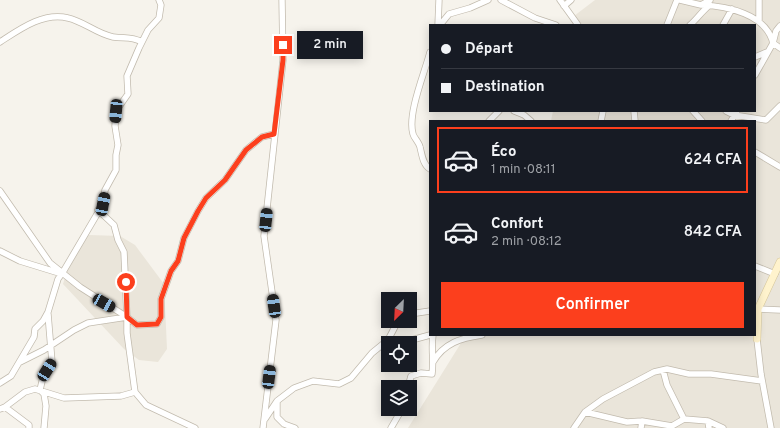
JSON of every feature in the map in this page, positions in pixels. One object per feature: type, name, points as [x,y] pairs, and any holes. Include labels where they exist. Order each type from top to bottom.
[{"type":"main road","points":[[758,339],[756,309],[780,262]]},
{"type":"street","points":[[0,383],[11,376],[20,362],[22,355],[34,337],[35,329],[43,321],[48,312],[58,279],[98,210],[103,204],[109,180],[116,170],[118,144],[115,126],[116,111],[128,94],[128,76],[142,42],[148,30],[159,18],[161,5],[159,0]]},
{"type":"street","points":[[264,421],[276,320],[264,236],[283,60],[282,0]]},
{"type":"street","points":[[439,0],[439,24]]},
{"type":"street","points":[[440,24],[449,14],[470,8],[488,0]]},
{"type":"street","points":[[501,0],[535,18],[553,24]]},
{"type":"street","points":[[560,0],[577,24]]},
{"type":"street","points":[[564,6],[570,0]]},
{"type":"street","points":[[667,24],[668,18],[677,0]]},
{"type":"street","points":[[680,0],[701,5],[710,3],[732,9],[759,21],[771,37],[773,44],[780,48]]},
{"type":"street","points":[[759,0],[759,21]]},
{"type":"street","points":[[691,24],[710,3]]},
{"type":"street","points":[[724,24],[732,9]]},
{"type":"street","points":[[0,42],[26,26],[44,18],[68,18],[112,37],[133,37],[142,42]]},
{"type":"street","points":[[756,73],[773,44],[776,31],[780,26]]},
{"type":"street","points":[[756,57],[767,52]]},
{"type":"street","points":[[429,56],[420,83],[412,122],[413,134],[419,143],[426,166],[429,168]]},
{"type":"street","points":[[735,113],[766,120],[780,106]]},
{"type":"street","points":[[490,120],[498,112]]},
{"type":"street","points":[[516,112],[524,115],[530,120]]},
{"type":"street","points":[[694,112],[701,120]]},
{"type":"street","points":[[0,191],[50,263],[80,287],[137,325],[157,324],[161,317],[161,299],[171,271],[178,261],[184,238],[206,198],[225,180],[246,150],[262,137],[274,134]]},
{"type":"street","points":[[756,153],[780,167]]},
{"type":"street","points":[[98,210],[114,225],[118,240],[124,252],[127,333],[135,392],[146,405],[195,428]]},
{"type":"street","points":[[0,251],[20,261],[62,273]]},
{"type":"street","points":[[756,266],[775,274]]},
{"type":"street","points":[[756,309],[780,310]]},
{"type":"street","points":[[417,313],[429,311]]},
{"type":"street","points":[[40,390],[43,377],[52,362],[48,312]]},
{"type":"street","points":[[20,362],[88,323],[127,317]]},
{"type":"street","points":[[417,339],[429,336]]},
{"type":"street","points":[[410,380],[411,376],[421,373],[432,374],[433,362],[430,350],[431,336]]},
{"type":"street","points":[[433,362],[438,353],[450,343],[478,336]]},
{"type":"street","points":[[758,339],[762,380],[771,428]]},
{"type":"street","points":[[261,428],[277,401],[294,388],[313,381],[339,384],[351,378],[372,353],[381,346]]},
{"type":"street","points":[[574,428],[584,412],[631,383],[654,372],[667,369],[689,374],[711,374],[762,380]]},
{"type":"street","points":[[663,370],[667,385],[684,419]]},
{"type":"street","points":[[29,428],[29,425],[3,408],[26,392],[35,389],[64,398],[121,396],[135,392]]},
{"type":"street","points":[[40,390],[44,394],[46,406],[44,428]]},
{"type":"street","points":[[277,401],[277,417],[284,424],[295,428]]},
{"type":"street","points":[[584,412],[627,422],[642,421],[669,427],[684,419],[708,421],[723,428]]},
{"type":"street","points":[[390,428],[398,416]]},
{"type":"street","points":[[640,428],[642,421]]},
{"type":"street","points":[[708,421],[709,428]]},
{"type":"shaded area","points":[[595,0],[780,0],[780,428],[408,428],[415,416],[417,416],[417,414],[465,336],[756,336],[756,120],[551,120],[553,112],[756,112],[756,24],[572,24],[574,16]]},
{"type":"shaded area","points":[[89,235],[120,236],[135,245],[164,284],[167,349],[158,362],[139,360],[124,349],[63,284],[75,245]]},
{"type":"route","points":[[126,282],[127,317],[137,325],[157,324],[161,317],[161,299],[171,271],[178,261],[184,238],[206,198],[225,180],[246,150],[262,137],[274,134],[283,60],[283,45]]}]
